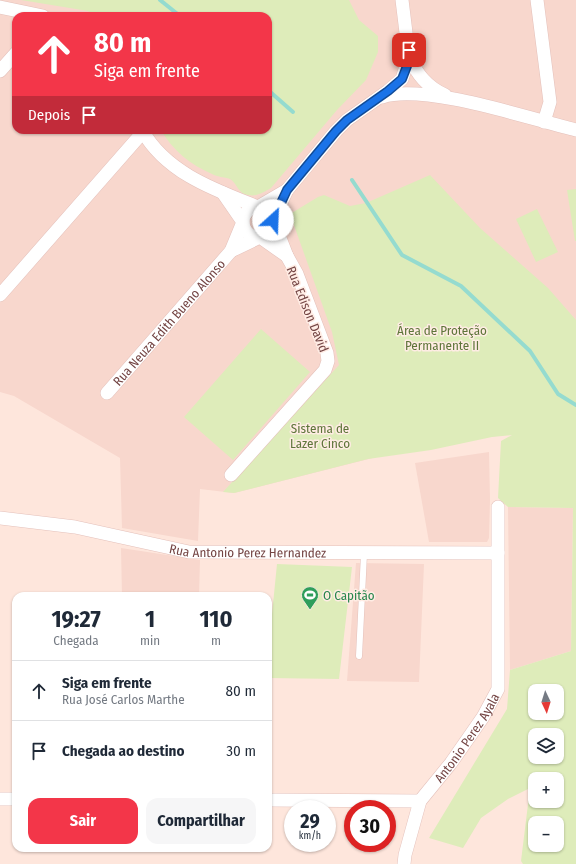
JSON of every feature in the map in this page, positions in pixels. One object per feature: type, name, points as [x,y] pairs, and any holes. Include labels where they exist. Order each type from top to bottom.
[{"type":"street","points":[[537,0],[550,102],[544,122]]},
{"type":"street","points":[[401,3],[409,57],[414,68],[424,82],[436,91],[450,98]]},
{"type":"street","points":[[3,8],[23,12]]},
{"type":"street","points":[[3,8],[12,16]]},
{"type":"street","points":[[408,94],[400,89],[409,57]]},
{"type":"street","points":[[0,71],[12,58]]},
{"type":"street","points":[[223,193],[243,222],[247,232],[260,237],[268,233],[287,190],[347,120],[392,88],[402,79]]},
{"type":"street","points":[[375,99],[387,95],[408,94],[450,98],[576,130]]},
{"type":"street","points":[[0,295],[140,134]]},
{"type":"street","points":[[145,134],[162,155],[186,176],[269,212],[273,220]]},
{"type":"street","points":[[243,222],[248,211],[258,207],[287,190]]},
{"type":"street","name":"Rua Edison David","points":[[231,474],[325,370],[328,361],[327,353],[297,274],[287,256],[273,220]]},
{"type":"street","name":"Rua Neuza Edith Bueno Alonso","points":[[107,393],[231,251],[243,222]]},
{"type":"street","name":"Rua Edison David","points":[[260,237],[287,256]]},
{"type":"street","name":"Rua Neuza Edith Bueno Alonso","points":[[231,251],[260,237]]},
{"type":"street","name":"Antonio Perez Ayala","points":[[404,864],[405,855],[420,801],[451,763],[483,717],[498,689],[498,507]]},
{"type":"street","name":"Rua Antonio Perez Hernandez","points":[[0,518],[75,527],[189,552],[364,554],[498,553]]},
{"type":"street","points":[[0,799],[12,799]]},
{"type":"street","points":[[272,800],[420,801]]},
{"type":"lane","points":[[359,656],[364,554]]},
{"type":"shaded area","points":[[0,0],[576,0],[576,450],[513,434],[424,445],[234,493],[200,489],[198,541],[122,528],[120,458],[14,396],[0,392]]},
{"type":"shaded area","points":[[489,452],[490,500],[489,538],[487,542],[429,542],[415,463]]},
{"type":"shaded area","points":[[508,507],[573,508],[571,651],[510,670]]},
{"type":"shaded area","points":[[121,548],[200,560],[199,592],[122,592]]},
{"type":"shaded area","points":[[356,563],[424,564],[419,682],[347,681]]},
{"type":"green space","points":[[21,0],[349,0],[359,20],[378,36],[378,52],[366,80],[337,110],[271,188],[257,195],[248,195],[242,193],[230,179],[214,175],[197,166],[183,156],[176,150],[163,134],[272,134],[272,12],[88,11]]},
{"type":"green space","name":"Área de Proteção Permanente II","points":[[430,175],[480,228],[548,288],[576,320],[576,864],[523,864],[521,861],[528,804],[528,808],[564,808],[564,772],[528,772],[528,789],[508,799],[481,818],[463,848],[429,838],[507,709],[510,670],[571,651],[573,508],[508,507],[498,498],[501,441],[512,435],[492,437],[431,450],[368,459],[234,493],[223,492],[339,365],[332,332],[290,214],[324,195],[350,206],[366,203]]},
{"type":"green space","points":[[576,189],[576,241],[575,241],[567,190]]},
{"type":"green space","points":[[537,209],[558,252],[536,262],[516,219]]},
{"type":"green space","points":[[261,329],[310,372],[233,460],[184,417]]},
{"type":"green space","name":"O Capitão","points":[[277,564],[352,567],[339,679],[272,678],[272,614]]},
{"type":"waterway","points":[[160,0],[175,12]]},
{"type":"waterway","points":[[272,94],[293,112]]},
{"type":"waterway","points":[[352,180],[402,255],[461,286],[530,351],[558,394],[576,405]]},
{"type":"place","name":"O Capitão","points":[[310,610]]},
{"type":"route","points":[[273,220],[287,190],[336,131],[347,120],[388,91],[402,79],[407,66],[409,50]]},
{"type":"park label","name":"Sistema de Lazer Cinco","points":[[320,436]]}]
